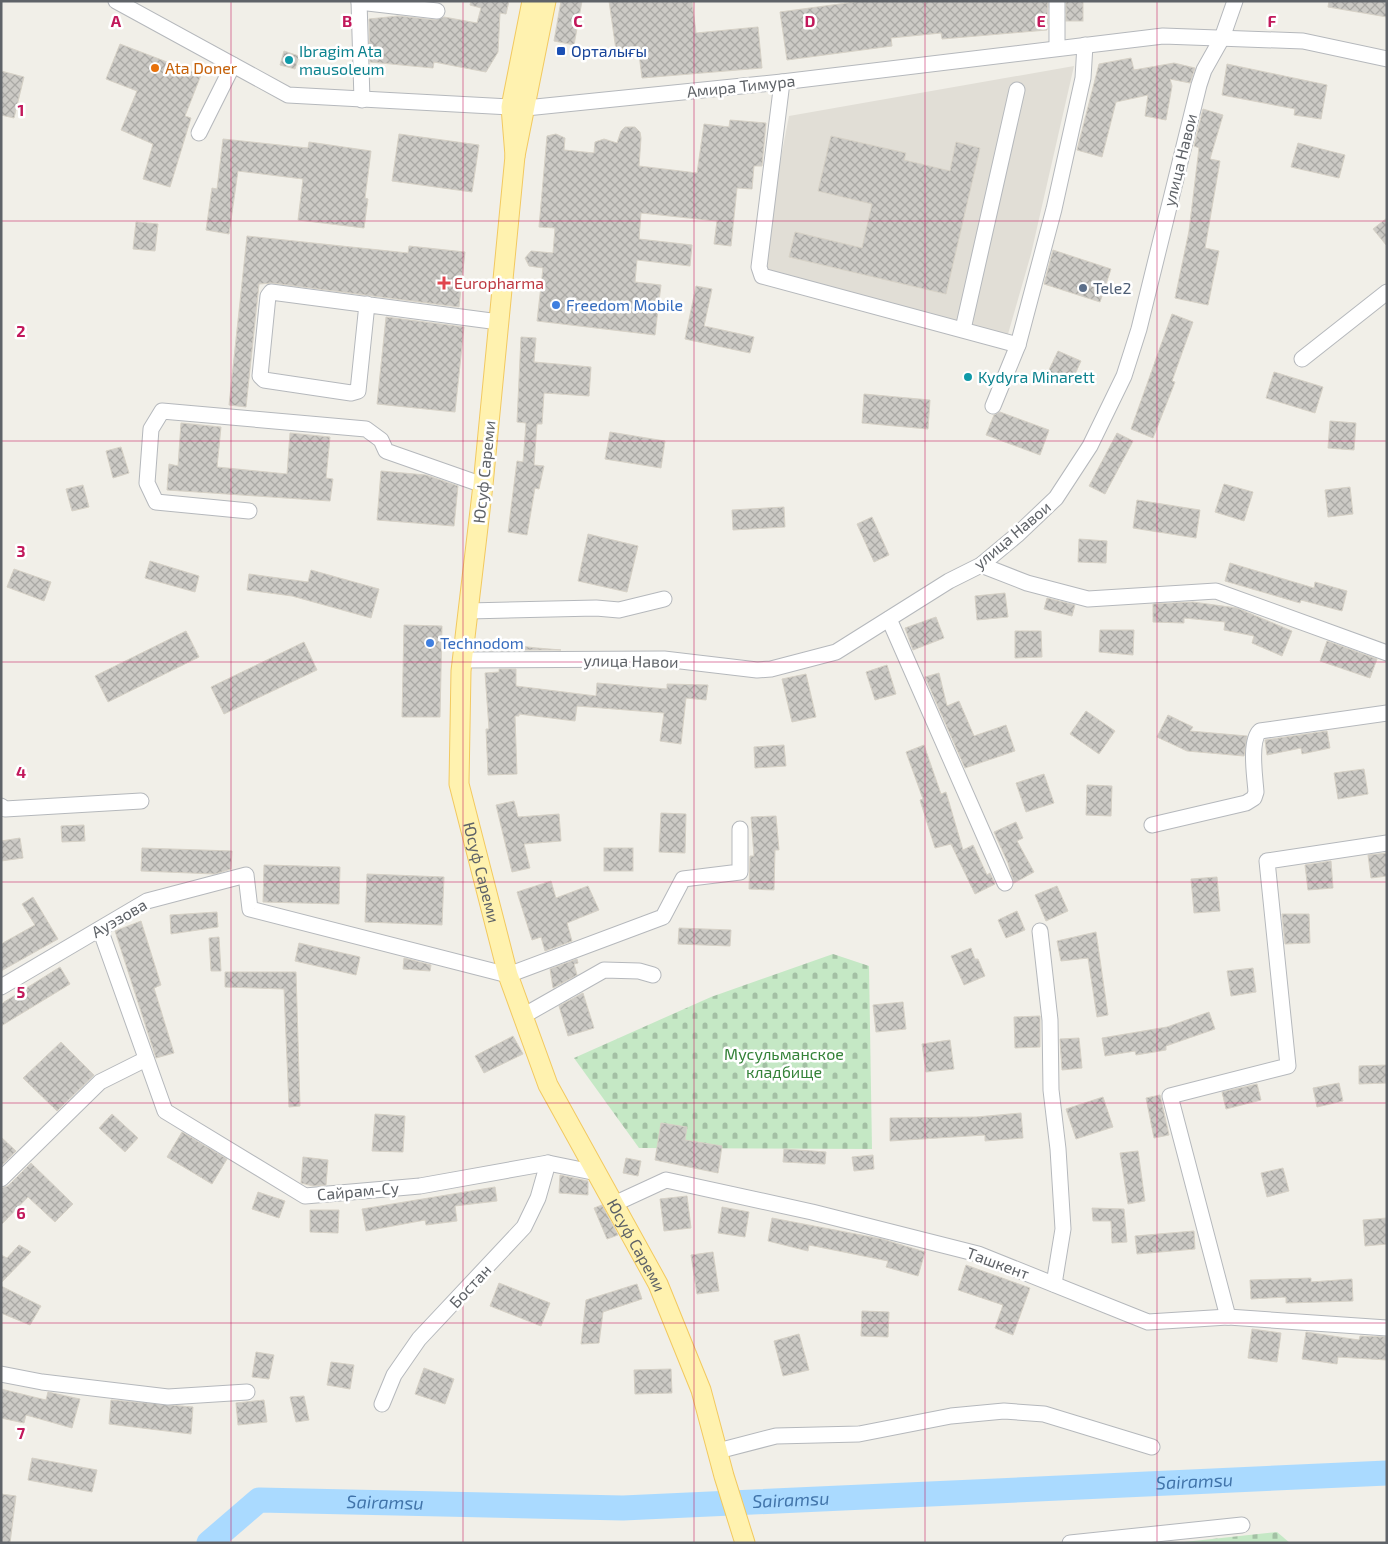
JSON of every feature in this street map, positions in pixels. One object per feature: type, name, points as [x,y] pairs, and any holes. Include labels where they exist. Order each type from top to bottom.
[{"type":"main road","name":"Юсуф Сареми","points":[[532,1],[518,108],[483,485],[462,660],[459,784],[508,975],[548,1085],[658,1284],[701,1390],[724,1476],[745,1543]]},
{"type":"main road","name":"Юсуф Сареми","points":[[518,108],[546,1]]},
{"type":"street","name":"Амира Тимура","points":[[116,1],[288,95],[518,108],[782,82],[1163,36],[1302,41],[1387,59]]},
{"type":"street","points":[[362,100],[358,1],[437,10]]},
{"type":"street","points":[[1057,1],[1057,48]]},
{"type":"street","name":"улица Навои","points":[[462,660],[664,659],[757,670],[771,669],[836,652],[981,565],[1017,535],[1056,498],[1090,446],[1124,376],[1139,329],[1199,85],[1222,38],[1235,1]]},
{"type":"street","points":[[992,406],[1018,345],[1054,209],[1083,78],[1085,45]]},
{"type":"street","points":[[199,133],[233,65]]},
{"type":"street","points":[[782,82],[759,267],[762,276],[1018,345]]},
{"type":"street","points":[[963,329],[1017,90]]},
{"type":"street","points":[[367,304],[358,392],[351,393],[264,380],[260,376],[268,296],[271,292],[367,304],[499,322]]},
{"type":"street","points":[[1302,359],[1387,292]]},
{"type":"street","points":[[248,511],[156,502],[147,483],[151,429],[162,410],[366,429],[381,440],[386,451],[483,485]]},
{"type":"street","points":[[981,565],[1028,583],[1088,598],[1216,591],[1387,653]]},
{"type":"street","points":[[468,611],[596,608],[620,610],[664,598]]},
{"type":"street","points":[[889,619],[1005,883]]},
{"type":"street","points":[[1152,825],[1246,803],[1254,798],[1256,792],[1254,744],[1256,734],[1260,730],[1387,713]]},
{"type":"street","points":[[1,806],[5,808],[141,801]]},
{"type":"street","points":[[508,975],[663,917],[682,879],[740,872],[740,829]]},
{"type":"street","points":[[1228,1317],[1170,1096],[1288,1066],[1267,861],[1387,843]]},
{"type":"street","name":"Ауэзова","points":[[1,987],[147,901],[246,875],[250,909],[508,975]]},
{"type":"street","name":"Сайрам-Су","points":[[100,929],[165,1111],[305,1196],[420,1186],[548,1163],[597,1173]]},
{"type":"street","points":[[1040,931],[1050,1020],[1051,1090],[1058,1148],[1062,1229],[1054,1284]]},
{"type":"street","points":[[524,1016],[604,970],[639,971],[653,975]]},
{"type":"street","points":[[1,1179],[100,1082],[146,1059]]},
{"type":"street","name":"Бостан","points":[[382,1404],[394,1375],[419,1339],[524,1227],[538,1198],[548,1163]]},
{"type":"street","name":"Ташкент","points":[[614,1204],[666,1180],[909,1235],[978,1254],[1148,1322],[1228,1317],[1387,1328]]},
{"type":"street","points":[[1,1374],[42,1382],[168,1396],[247,1392]]},
{"type":"street","points":[[718,1451],[776,1436],[859,1434],[951,1416],[1004,1411],[1044,1414],[1152,1447]]},
{"type":"street","points":[[1070,1543],[1242,1525]]},
{"type":"shaded area","points":[[1074,66],[1031,254],[1006,341],[758,275],[789,116]]},
{"type":"green space","name":"Мусульманское кладбище","points":[[833,954],[869,966],[872,1149],[639,1148],[574,1058],[711,997]]},
{"type":"green space","points":[[1277,1532],[1290,1543],[1175,1543]]},
{"type":"building","points":[[471,1],[509,1],[506,14],[500,13],[498,52],[486,72],[434,62],[433,68],[370,62],[369,19],[398,16],[436,20],[444,17],[477,23],[481,8],[470,5]]},
{"type":"building","points":[[561,1],[582,1],[574,45],[554,41]]},
{"type":"building","points":[[609,1],[692,1],[696,33],[758,27],[762,68],[642,78],[638,46],[616,50]]},
{"type":"building","points":[[862,1],[1048,1],[1047,30],[942,39],[941,33],[891,38],[892,46],[787,60],[780,12]]},
{"type":"building","points":[[1066,1],[1083,1],[1083,21],[1066,21]]},
{"type":"building","points":[[1329,1],[1387,1],[1387,17],[1328,7]]},
{"type":"building","points":[[120,44],[201,75],[185,116],[191,118],[170,187],[143,179],[153,144],[121,130],[137,91],[106,79]]},
{"type":"building","name":"Ibragim Ata mausoleum","points":[[284,51],[299,56],[295,69],[280,65]]},
{"type":"building","points":[[1131,58],[1134,70],[1174,63],[1195,68],[1190,83],[1170,79],[1172,86],[1166,120],[1145,116],[1148,95],[1116,102],[1102,157],[1077,150],[1099,64]]},
{"type":"building","points":[[1227,64],[1327,85],[1321,119],[1294,115],[1295,109],[1222,95]]},
{"type":"building","points":[[1,71],[24,77],[14,118],[1,115]]},
{"type":"building","points":[[1203,109],[1223,115],[1210,159],[1220,161],[1205,248],[1219,251],[1208,305],[1175,298],[1189,231],[1199,148],[1194,146]]},
{"type":"building","points":[[730,120],[766,123],[762,166],[754,166],[752,189],[737,188],[731,246],[714,244],[717,221],[641,213],[639,239],[692,245],[690,266],[637,260],[635,282],[661,285],[655,335],[537,321],[543,268],[529,266],[525,258],[531,251],[553,253],[555,228],[539,227],[547,136],[556,134],[565,138],[564,150],[594,153],[595,142],[604,139],[617,143],[621,131],[625,127],[635,127],[640,132],[641,138],[639,166],[697,173],[704,124],[729,127]]},
{"type":"building","points":[[399,134],[479,145],[472,192],[392,181]]},
{"type":"building","points":[[831,136],[906,153],[904,160],[950,171],[956,142],[980,148],[946,294],[789,257],[795,232],[862,248],[872,204],[818,191]]},
{"type":"building","points":[[223,139],[308,148],[309,142],[371,151],[365,198],[368,199],[364,228],[298,220],[303,179],[238,171],[229,234],[206,230],[212,188],[217,189]]},
{"type":"building","points":[[1298,143],[1345,155],[1339,178],[1291,167]]},
{"type":"building","points":[[1387,218],[1387,246],[1373,229]]},
{"type":"building","points":[[136,222],[158,224],[155,251],[133,249]]},
{"type":"building","points":[[247,236],[408,253],[409,246],[465,252],[459,307],[272,283],[259,284],[246,407],[229,405]]},
{"type":"building","points":[[1053,250],[1111,269],[1100,302],[1044,284]]},
{"type":"building","points":[[696,286],[712,289],[704,326],[754,337],[750,353],[685,339]]},
{"type":"building","points":[[1172,314],[1193,322],[1172,381],[1175,382],[1153,438],[1131,429]]},
{"type":"building","points":[[386,317],[464,327],[455,412],[377,404]]},
{"type":"building","points":[[521,337],[536,338],[534,362],[591,367],[589,396],[544,393],[542,424],[537,424],[534,465],[544,466],[539,489],[535,488],[527,535],[508,532],[517,461],[523,462],[526,423],[517,422]]},
{"type":"building","points":[[1058,351],[1081,361],[1070,385],[1047,374]]},
{"type":"building","points":[[1274,372],[1323,387],[1315,413],[1266,398]]},
{"type":"building","points":[[864,394],[930,400],[928,429],[862,423]]},
{"type":"building","points":[[1000,412],[1049,430],[1040,455],[986,435],[994,415]]},
{"type":"building","points":[[1330,421],[1356,423],[1354,450],[1328,448]]},
{"type":"building","points":[[181,423],[221,427],[217,467],[287,474],[290,433],[330,437],[326,478],[333,479],[330,501],[167,490],[169,464],[178,466]]},
{"type":"building","points":[[610,432],[665,441],[661,468],[605,459]]},
{"type":"building","points":[[1117,433],[1133,441],[1105,494],[1089,486]]},
{"type":"building","points":[[121,447],[129,473],[113,478],[106,451]]},
{"type":"building","points":[[381,471],[426,475],[458,486],[454,526],[377,520]]},
{"type":"building","points":[[1224,484],[1253,492],[1244,521],[1215,512]]},
{"type":"building","points":[[83,485],[89,507],[72,511],[66,489]]},
{"type":"building","points":[[1350,487],[1353,514],[1328,517],[1325,490]]},
{"type":"building","points":[[1137,500],[1200,510],[1196,538],[1133,528]]},
{"type":"building","points":[[784,507],[785,527],[733,530],[732,510]]},
{"type":"building","points":[[872,517],[889,555],[874,562],[857,524]]},
{"type":"building","points":[[588,534],[638,546],[627,592],[578,581]]},
{"type":"building","points":[[1079,539],[1107,541],[1106,563],[1078,562]]},
{"type":"building","points":[[150,561],[199,576],[195,592],[145,578]]},
{"type":"building","points":[[1230,563],[1314,588],[1315,582],[1347,591],[1342,611],[1301,600],[1300,603],[1225,581]]},
{"type":"building","points":[[14,569],[51,582],[44,601],[7,587]]},
{"type":"building","points":[[311,570],[379,589],[371,618],[292,596],[247,590],[249,574],[308,582]]},
{"type":"building","points":[[1005,593],[1008,617],[977,620],[975,596]]},
{"type":"building","points":[[1047,598],[1075,605],[1072,616],[1044,609]]},
{"type":"building","points":[[1193,602],[1237,608],[1292,631],[1282,656],[1252,643],[1254,636],[1224,630],[1225,622],[1184,618],[1184,623],[1153,622],[1153,604]]},
{"type":"building","points":[[936,617],[944,638],[913,650],[905,628]]},
{"type":"building","points":[[404,625],[442,626],[440,717],[402,717]]},
{"type":"building","points":[[1100,630],[1134,630],[1133,655],[1099,652]]},
{"type":"building","points":[[186,631],[199,657],[108,702],[95,676]]},
{"type":"building","points":[[1015,631],[1041,631],[1042,657],[1015,658]]},
{"type":"building","points":[[1327,641],[1377,659],[1370,678],[1320,661]]},
{"type":"building","points":[[304,642],[317,670],[224,714],[211,687]]},
{"type":"building","points":[[502,644],[537,648],[561,650],[501,650]]},
{"type":"building","points":[[887,665],[896,694],[875,700],[866,672]]},
{"type":"building","points":[[499,669],[516,669],[516,686],[596,696],[597,683],[667,689],[667,684],[708,685],[706,700],[686,698],[681,744],[660,741],[664,713],[577,706],[575,721],[519,714],[519,716],[515,716],[517,774],[488,775],[486,729],[489,729],[485,673],[499,672]]},
{"type":"building","points":[[939,673],[947,706],[959,701],[974,736],[1006,725],[1015,751],[965,768],[925,677]]},
{"type":"building","points":[[806,674],[816,717],[792,722],[782,679]]},
{"type":"building","points":[[1086,711],[1115,731],[1099,754],[1070,734]]},
{"type":"building","points":[[1168,715],[1193,727],[1190,731],[1247,736],[1244,756],[1187,751],[1157,737]]},
{"type":"building","points":[[1327,731],[1330,748],[1302,754],[1301,748],[1267,755],[1265,740]]},
{"type":"building","points":[[784,745],[786,766],[755,768],[754,747]]},
{"type":"building","points":[[924,745],[941,794],[946,792],[963,850],[973,845],[987,875],[990,873],[995,884],[975,894],[951,844],[935,848],[920,800],[923,799],[906,752]]},
{"type":"building","points":[[1364,769],[1368,794],[1338,799],[1334,773]]},
{"type":"building","points":[[1044,774],[1054,803],[1026,812],[1016,783]]},
{"type":"building","points":[[1087,785],[1112,786],[1111,816],[1086,815]]},
{"type":"building","points":[[514,801],[518,817],[559,814],[561,841],[524,844],[530,868],[512,872],[496,805]]},
{"type":"building","points":[[661,813],[686,814],[685,853],[659,852]]},
{"type":"building","points":[[776,816],[779,850],[775,850],[774,890],[749,889],[750,856],[754,856],[751,817]]},
{"type":"building","points":[[1016,822],[1023,838],[1017,841],[1034,872],[1014,883],[1008,863],[994,832]]},
{"type":"building","points":[[84,825],[85,841],[62,842],[61,826]]},
{"type":"building","points":[[20,838],[23,858],[1,861],[1,841]]},
{"type":"building","points":[[142,848],[232,851],[231,869],[215,874],[141,871]]},
{"type":"building","points":[[604,848],[633,848],[633,871],[604,871]]},
{"type":"building","points":[[1387,853],[1387,876],[1371,878],[1368,855]]},
{"type":"building","points":[[1331,861],[1333,888],[1308,890],[1305,865]]},
{"type":"building","points":[[264,865],[340,867],[339,904],[263,902]]},
{"type":"building","points":[[367,874],[444,877],[442,925],[365,922]]},
{"type":"building","points":[[1217,877],[1220,911],[1194,913],[1191,879]]},
{"type":"building","points":[[551,881],[556,898],[588,886],[599,910],[567,923],[572,941],[545,951],[541,937],[532,940],[517,892]]},
{"type":"building","points":[[1057,886],[1068,911],[1046,921],[1035,895]]},
{"type":"building","points":[[33,897],[58,939],[1,971],[1,944],[35,925],[22,904]]},
{"type":"building","points":[[1017,911],[1025,930],[1006,938],[998,920]]},
{"type":"building","points":[[217,912],[218,927],[171,934],[170,915]]},
{"type":"building","points":[[1282,914],[1309,914],[1310,943],[1285,944]]},
{"type":"building","points":[[141,921],[161,985],[154,988],[174,1053],[156,1058],[115,931]]},
{"type":"building","points":[[679,928],[731,930],[730,946],[678,944]]},
{"type":"building","points":[[1096,932],[1108,1015],[1097,1017],[1088,958],[1061,961],[1057,941]]},
{"type":"building","points":[[219,937],[221,971],[211,971],[209,938]]},
{"type":"building","points":[[299,943],[360,957],[356,975],[295,961]]},
{"type":"building","points":[[971,948],[985,976],[964,985],[951,956]]},
{"type":"building","points":[[404,958],[431,965],[430,971],[403,969]]},
{"type":"building","points":[[577,959],[578,963],[574,964],[577,975],[553,988],[550,969]]},
{"type":"building","points":[[60,967],[70,984],[1,1026],[1,1004]]},
{"type":"building","points":[[1253,968],[1256,992],[1231,996],[1227,971]]},
{"type":"building","points":[[225,972],[296,972],[300,1106],[289,1107],[284,989],[225,987]]},
{"type":"building","points":[[583,993],[594,1028],[568,1036],[559,1006]]},
{"type":"building","points":[[903,1002],[906,1029],[876,1032],[873,1005]]},
{"type":"building","points":[[1209,1012],[1215,1029],[1166,1046],[1166,1050],[1136,1055],[1135,1051],[1105,1056],[1102,1038],[1167,1027]]},
{"type":"building","points":[[1040,1016],[1040,1047],[1015,1048],[1014,1017]]},
{"type":"building","points":[[513,1036],[523,1054],[484,1073],[475,1056]]},
{"type":"building","points":[[1079,1038],[1082,1068],[1062,1070],[1060,1039]]},
{"type":"building","points":[[950,1040],[954,1069],[926,1072],[922,1044]]},
{"type":"building","points":[[61,1042],[94,1075],[57,1111],[23,1078]]},
{"type":"building","points":[[1387,1065],[1387,1083],[1359,1084],[1359,1066]]},
{"type":"building","points":[[1339,1083],[1343,1101],[1317,1107],[1313,1088]]},
{"type":"building","points":[[1257,1084],[1261,1100],[1226,1109],[1222,1092]]},
{"type":"building","points":[[1160,1095],[1169,1135],[1154,1138],[1146,1098]]},
{"type":"building","points":[[1103,1097],[1113,1127],[1076,1139],[1066,1109]]},
{"type":"building","points":[[1021,1113],[1023,1138],[985,1141],[985,1135],[890,1141],[890,1118],[976,1117]]},
{"type":"building","points":[[112,1114],[138,1138],[125,1152],[99,1128]]},
{"type":"building","points":[[375,1114],[405,1116],[403,1152],[372,1151]]},
{"type":"building","points":[[661,1123],[687,1127],[685,1140],[722,1146],[718,1173],[655,1160]]},
{"type":"building","points":[[182,1132],[227,1159],[212,1184],[167,1157]]},
{"type":"building","points":[[1,1137],[16,1151],[1,1166]]},
{"type":"building","points":[[784,1149],[826,1152],[825,1164],[783,1162]]},
{"type":"building","points":[[1138,1151],[1145,1201],[1128,1204],[1120,1153]]},
{"type":"building","points":[[873,1155],[874,1169],[854,1171],[852,1157]]},
{"type":"building","points":[[303,1157],[328,1160],[326,1185],[313,1186],[301,1183]]},
{"type":"building","points":[[626,1158],[641,1161],[638,1176],[623,1173]]},
{"type":"building","points":[[31,1163],[73,1204],[55,1222],[28,1197],[1,1225],[1,1188],[8,1186]]},
{"type":"building","points":[[1283,1168],[1289,1191],[1267,1197],[1261,1173]]},
{"type":"building","points":[[560,1175],[588,1181],[588,1195],[559,1193]]},
{"type":"building","points":[[495,1187],[497,1201],[455,1206],[457,1221],[426,1225],[425,1220],[366,1231],[362,1209]]},
{"type":"building","points":[[258,1192],[285,1201],[279,1218],[252,1209]]},
{"type":"building","points":[[687,1196],[691,1228],[664,1231],[660,1199]]},
{"type":"building","points":[[602,1205],[618,1235],[607,1239],[594,1208]]},
{"type":"building","points":[[722,1207],[749,1212],[745,1237],[718,1233]]},
{"type":"building","points":[[1092,1208],[1124,1209],[1127,1242],[1112,1243],[1111,1221],[1093,1221]]},
{"type":"building","points":[[310,1210],[339,1210],[338,1233],[310,1232]]},
{"type":"building","points":[[772,1218],[882,1239],[925,1252],[918,1276],[886,1267],[888,1261],[809,1245],[808,1251],[768,1241]]},
{"type":"building","points":[[1387,1218],[1387,1244],[1365,1246],[1363,1220]]},
{"type":"building","points":[[1194,1231],[1195,1249],[1137,1254],[1135,1236]]},
{"type":"building","points":[[19,1245],[31,1252],[1,1283],[1,1255],[7,1258]]},
{"type":"building","points":[[713,1252],[719,1291],[697,1294],[691,1255]]},
{"type":"building","points":[[966,1265],[1030,1288],[1013,1335],[995,1328],[1003,1305],[958,1290]]},
{"type":"building","points":[[1311,1278],[1311,1282],[1352,1279],[1353,1301],[1286,1303],[1286,1297],[1251,1299],[1250,1280]]},
{"type":"building","points":[[499,1283],[550,1303],[541,1326],[490,1306]]},
{"type":"building","points":[[637,1284],[642,1299],[603,1312],[599,1343],[581,1344],[586,1300]]},
{"type":"building","points":[[1,1286],[41,1306],[30,1325],[1,1313]]},
{"type":"building","points":[[862,1311],[889,1312],[888,1337],[861,1336]]},
{"type":"building","points":[[1252,1329],[1281,1333],[1277,1362],[1248,1358]]},
{"type":"building","points":[[1306,1332],[1359,1340],[1360,1336],[1387,1337],[1387,1360],[1338,1357],[1337,1364],[1302,1359]]},
{"type":"building","points":[[799,1334],[809,1370],[783,1376],[774,1341]]},
{"type":"building","points":[[256,1352],[274,1355],[269,1379],[252,1377]]},
{"type":"building","points":[[331,1362],[354,1365],[350,1389],[327,1385]]},
{"type":"building","points":[[424,1368],[454,1379],[445,1404],[415,1394]]},
{"type":"building","points":[[671,1369],[672,1393],[635,1394],[634,1370]]},
{"type":"building","points":[[1,1389],[46,1400],[48,1392],[80,1399],[72,1428],[26,1415],[24,1423],[1,1418]]},
{"type":"building","points":[[304,1396],[309,1420],[296,1422],[290,1397]]},
{"type":"building","points":[[111,1400],[193,1407],[191,1434],[109,1424]]},
{"type":"building","points":[[264,1400],[267,1422],[238,1425],[236,1403]]},
{"type":"building","points":[[32,1458],[97,1470],[92,1492],[28,1480]]},
{"type":"building","points":[[1,1494],[16,1496],[10,1543],[1,1543]]},
{"type":"waterway","name":"Sairamsu","points":[[209,1543],[259,1500],[623,1508],[1387,1473]]},
{"type":"place","name":"Орталығы","points":[[561,51]]},
{"type":"place","name":"Ibragim Ata mausoleum","points":[[289,60]]},
{"type":"place","name":"Ata Doner","points":[[155,68]]},
{"type":"place","name":"Europharma","points":[[444,283]]},
{"type":"place","name":"Tele2","points":[[1083,288]]},
{"type":"place","name":"Freedom Mobile","points":[[556,305]]},
{"type":"place","name":"Kydyra Minarett","points":[[968,377]]},
{"type":"place","name":"Technodom","points":[[430,643]]}]
